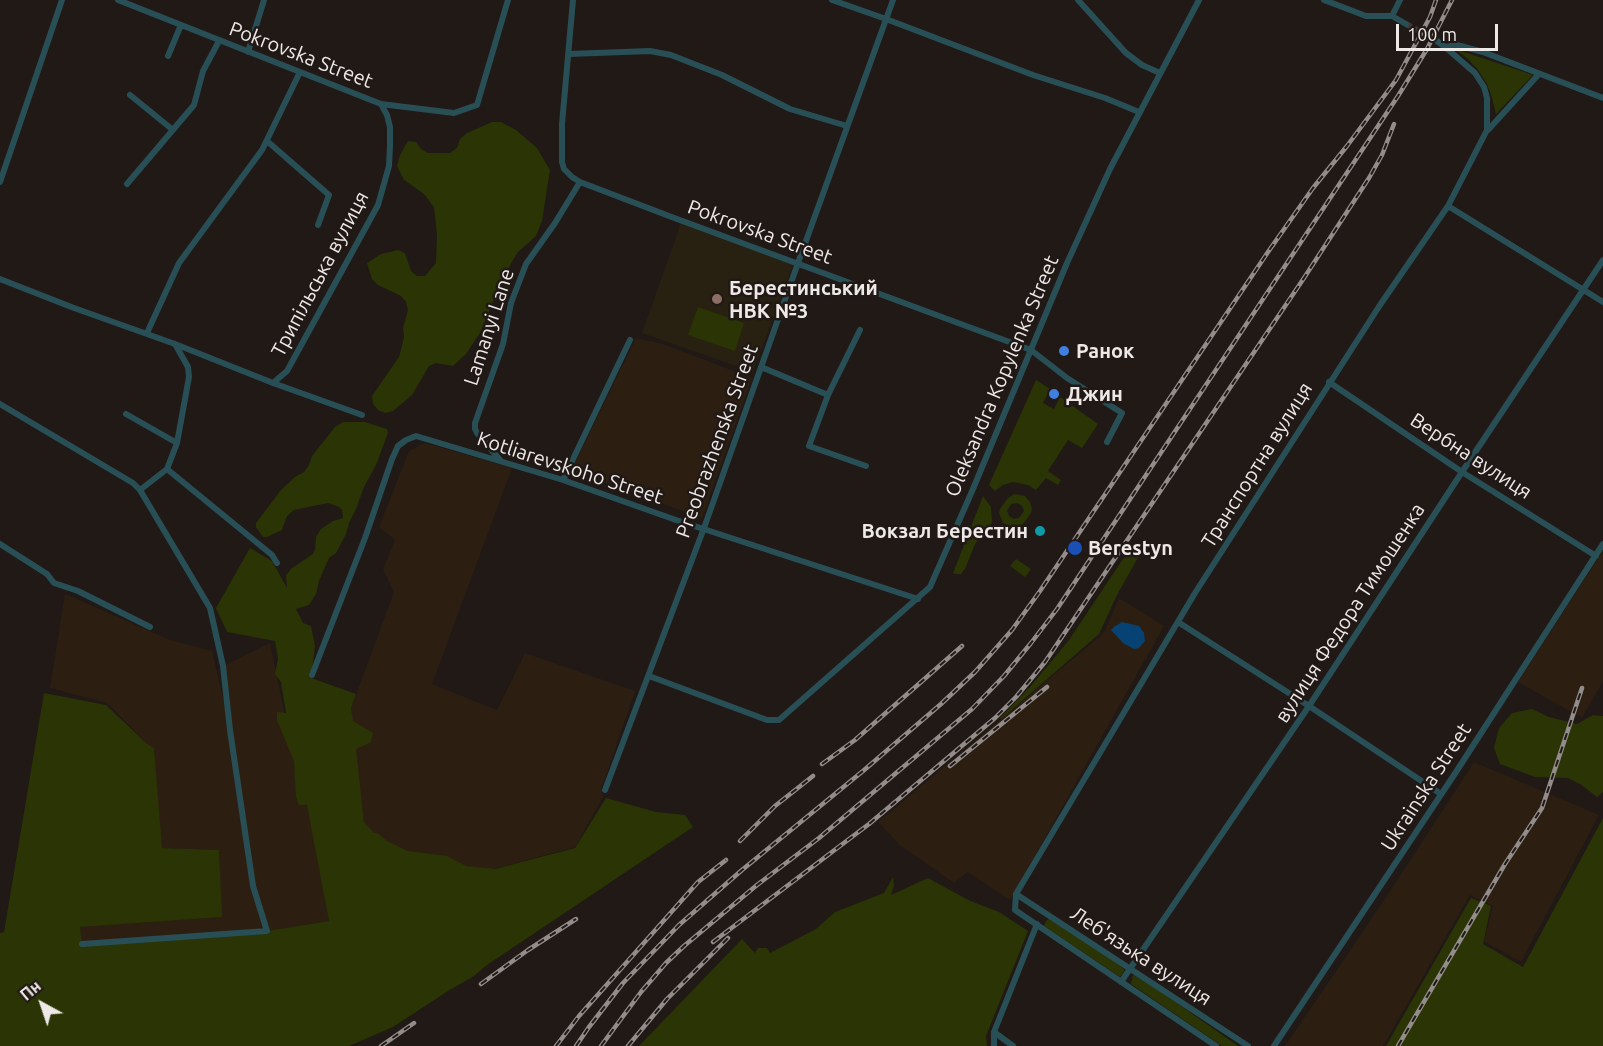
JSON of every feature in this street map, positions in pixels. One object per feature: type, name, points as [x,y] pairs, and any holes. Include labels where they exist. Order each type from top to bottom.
[{"type":"street","points":[[0,182],[63,0]]},
{"type":"street","name":"Pokrovska Street","points":[[118,0],[381,104],[454,113],[477,105],[508,0]]},
{"type":"street","points":[[248,52],[264,0]]},
{"type":"street","points":[[573,0],[562,124],[562,162],[567,174],[580,182]]},
{"type":"street","points":[[832,0],[1139,112]]},
{"type":"street","name":"Preobrazhenska Street","points":[[605,790],[704,528],[893,0]]},
{"type":"street","points":[[1078,0],[1126,54],[1160,73]]},
{"type":"street","name":"Oleksandra Kopylenka Street","points":[[649,676],[767,720],[779,720],[930,587],[1067,262],[1110,169],[1199,0]]},
{"type":"street","points":[[1324,0],[1366,16],[1392,16],[1406,24]]},
{"type":"street","points":[[1392,16],[1400,0]]},
{"type":"street","points":[[168,56],[181,25]]},
{"type":"street","points":[[127,184],[194,105],[203,70],[219,41]]},
{"type":"street","name":"Транспортна вулиця","points":[[1015,910],[1016,894],[1178,622],[1329,382],[1448,206],[1487,130],[1488,98],[1484,87],[1474,73],[1437,41]]},
{"type":"street","points":[[1445,47],[1457,45],[1474,50],[1603,98]]},
{"type":"street","points":[[569,54],[650,51],[671,55],[722,75],[790,109],[847,126]]},
{"type":"street","points":[[147,333],[178,262],[262,150],[300,72]]},
{"type":"street","points":[[1487,130],[1539,74]]},
{"type":"street","points":[[130,95],[173,130]]},
{"type":"street","name":"Трипільська вулиця","points":[[273,384],[287,371],[378,206],[389,166],[390,146],[390,128],[381,104]]},
{"type":"street","points":[[267,141],[329,195],[318,225]]},
{"type":"street","name":"Pokrovska Street","points":[[580,182],[1031,350],[1067,378],[1122,413],[1107,442]]},
{"type":"street","name":"Lamanyi Lane","points":[[501,461],[477,433],[475,423],[503,344],[512,303],[526,264],[580,182]]},
{"type":"street","points":[[1448,206],[1603,302]]},
{"type":"street","name":"вулиця Федора Тимошенка","points":[[1121,982],[1310,706],[1603,260]]},
{"type":"street","points":[[0,279],[176,344],[273,384],[362,415]]},
{"type":"street","points":[[860,330],[828,395],[809,446],[866,466]]},
{"type":"street","points":[[563,480],[630,340]]},
{"type":"street","points":[[140,490],[167,469],[177,443],[189,377],[188,367],[176,344]]},
{"type":"street","points":[[761,367],[828,395]]},
{"type":"street","name":"Вербна вулиця","points":[[1329,382],[1462,472],[1596,555]]},
{"type":"street","points":[[0,404],[133,483],[140,490],[210,608],[223,666],[253,886],[267,931],[82,944]]},
{"type":"street","points":[[126,414],[177,443]]},
{"type":"street","name":"Kotliarevskoho Street","points":[[312,675],[365,538],[392,459],[398,446],[416,436],[563,480],[918,599]]},
{"type":"street","points":[[167,469],[272,555],[277,563]]},
{"type":"street","points":[[0,544],[47,574],[54,583],[78,591],[150,627]]},
{"type":"street","name":"Ukrainska Street","points":[[1274,1046],[1603,544]]},
{"type":"street","points":[[1178,622],[1310,706],[1441,794]]},
{"type":"street","name":"Леб'язька вулиця","points":[[1016,894],[1248,1046]]},
{"type":"street","name":"Леб'язька вулиця","points":[[1015,910],[1216,1046]]},
{"type":"street","points":[[994,1046],[994,1032],[1037,924]]},
{"type":"street","points":[[994,1032],[1012,1046]]},
{"type":"shaded area","name":"Берестинський НВК №3","points":[[681,223],[793,265],[753,372],[642,333]]},
{"type":"shaded area","points":[[636,338],[663,344],[752,378],[702,518],[571,471]]},
{"type":"shaded area","points":[[425,443],[512,468],[432,684],[497,710],[525,653],[635,691],[601,790],[603,797],[575,847],[482,872],[388,850],[364,822],[351,708],[394,592],[383,569],[395,540],[379,527],[409,451]]},
{"type":"shaded area","points":[[1603,551],[1603,681],[1582,718],[1518,682]]},
{"type":"shaded area","points":[[65,594],[170,640],[212,651],[229,723],[223,666],[270,643],[287,725],[310,814],[329,921],[267,931],[82,944],[79,927],[221,917],[219,850],[161,848],[154,748],[146,743],[107,703],[50,688]]},
{"type":"shaded area","points":[[1119,598],[1164,626],[1010,900],[968,872],[954,883],[900,845],[878,822],[1104,633]]},
{"type":"shaded area","points":[[1474,762],[1599,815],[1521,962],[1484,941],[1493,906],[1470,895],[1383,1046],[1285,1046],[1385,899]]},
{"type":"green space","points":[[1455,49],[1533,75],[1496,114],[1487,84],[1468,59]]},
{"type":"green space","points":[[492,122],[501,122],[516,130],[537,148],[550,170],[542,221],[536,236],[518,252],[513,260],[480,333],[466,354],[453,366],[436,363],[429,366],[412,395],[393,411],[385,413],[373,404],[372,396],[399,357],[408,310],[401,296],[378,285],[372,279],[367,263],[381,254],[398,250],[405,253],[411,271],[417,276],[425,276],[436,263],[437,235],[434,207],[424,194],[404,180],[397,166],[400,155],[408,141],[416,142],[428,153],[450,153],[457,148],[460,139],[467,133]]},
{"type":"green space","points":[[698,307],[744,323],[735,351],[688,335]]},
{"type":"green space","points":[[1036,380],[1050,389],[1043,403],[1054,409],[1060,397],[1098,424],[1082,448],[1068,440],[1048,471],[1061,480],[1058,485],[1046,478],[1036,490],[1028,485],[1013,482],[995,491],[989,485]]},
{"type":"green space","points":[[343,422],[365,422],[387,429],[388,433],[346,534],[336,553],[329,558],[316,594],[309,605],[296,609],[303,623],[311,626],[315,646],[311,678],[356,694],[351,708],[353,721],[373,733],[371,742],[356,749],[364,822],[374,833],[408,851],[447,856],[466,866],[495,869],[575,848],[606,798],[656,812],[685,815],[693,827],[474,976],[393,1027],[349,1046],[0,1046],[0,933],[4,932],[44,693],[106,705],[154,748],[162,848],[219,850],[222,917],[80,927],[82,944],[267,931],[329,921],[307,805],[299,805],[296,797],[294,761],[277,720],[277,712],[286,713],[281,682],[275,674],[278,659],[275,641],[227,632],[216,608],[250,548],[272,561],[287,588],[286,575],[292,568],[313,554],[316,537],[321,529],[343,518],[339,507],[328,503],[294,510],[287,516],[282,530],[267,537],[263,537],[256,527],[256,523],[281,490],[304,472],[312,456],[335,427]]},
{"type":"green space","points":[[1014,494],[1025,496],[1032,509],[1023,524],[1013,528],[1003,523],[999,513],[1008,498]],"holes":[[[1017,503],[1024,511],[1019,518],[1014,519],[1009,516],[1007,511],[1011,504]]]},
{"type":"green space","points":[[983,496],[991,507],[992,522],[975,544],[965,569],[961,574],[953,573]]},
{"type":"green space","points":[[1134,551],[1140,554],[1099,634],[1001,719],[1069,640],[1123,559]]},
{"type":"green space","points":[[1016,559],[1031,569],[1025,577],[1010,566]]},
{"type":"green space","points":[[1532,709],[1549,717],[1577,724],[1593,715],[1603,716],[1603,792],[1597,797],[1568,778],[1535,777],[1500,764],[1494,748],[1499,728],[1512,713]]},
{"type":"green space","points":[[1603,818],[1603,1046],[1386,1046],[1471,898],[1491,906],[1483,944],[1523,967]]},
{"type":"green space","points":[[893,877],[894,885],[891,895],[928,878],[968,900],[999,912],[1028,931],[986,1036],[987,1046],[639,1046],[742,939],[755,953],[758,948],[767,948],[770,953],[816,929],[835,912],[884,893]]},
{"type":"green space","points":[[1049,919],[1113,960],[1125,970],[1120,977],[1044,926]]},
{"type":"green space","points":[[1133,975],[1147,982],[1238,1046],[1222,1046],[1131,984]]},
{"type":"water","points":[[1122,622],[1139,626],[1144,633],[1145,641],[1139,648],[1134,649],[1123,643],[1111,630]]},
{"type":"tunnel","points":[[1406,24],[1437,41]]},
{"type":"railway","points":[[576,1046],[623,983],[679,925],[941,704],[975,672],[1012,630],[1268,252],[1313,188],[1396,80],[1430,17],[1436,0]]},
{"type":"railway","points":[[601,1046],[641,992],[684,946],[757,885],[819,838],[972,709],[1004,676],[1031,643],[1057,609],[1398,96],[1427,49],[1452,0]]},
{"type":"railway","points":[[713,942],[869,824],[995,718],[1016,697],[1045,662],[1304,278],[1369,178],[1382,155],[1394,124]]},
{"type":"railway","points":[[822,764],[855,740],[962,646]]},
{"type":"railway","points":[[950,766],[1047,687]]},
{"type":"railway","points":[[1398,1046],[1505,864],[1542,808],[1582,688]]},
{"type":"railway","points":[[740,841],[775,806],[813,776]]},
{"type":"railway","points":[[556,1046],[579,1016],[698,882],[726,860]]},
{"type":"railway","points":[[481,984],[576,919]]},
{"type":"railway","points":[[628,1046],[667,999],[728,938]]},
{"type":"railway","points":[[381,1046],[414,1023]]},
{"type":"place","name":"Берестинський НВК №3","points":[[717,299]]},
{"type":"place","name":"Ранок","points":[[1064,351]]},
{"type":"place","name":"Джин","points":[[1054,394]]},
{"type":"place","name":"Вокзал Берестин","points":[[1040,531]]},
{"type":"place","name":"Berestyn","points":[[1075,548]]}]
